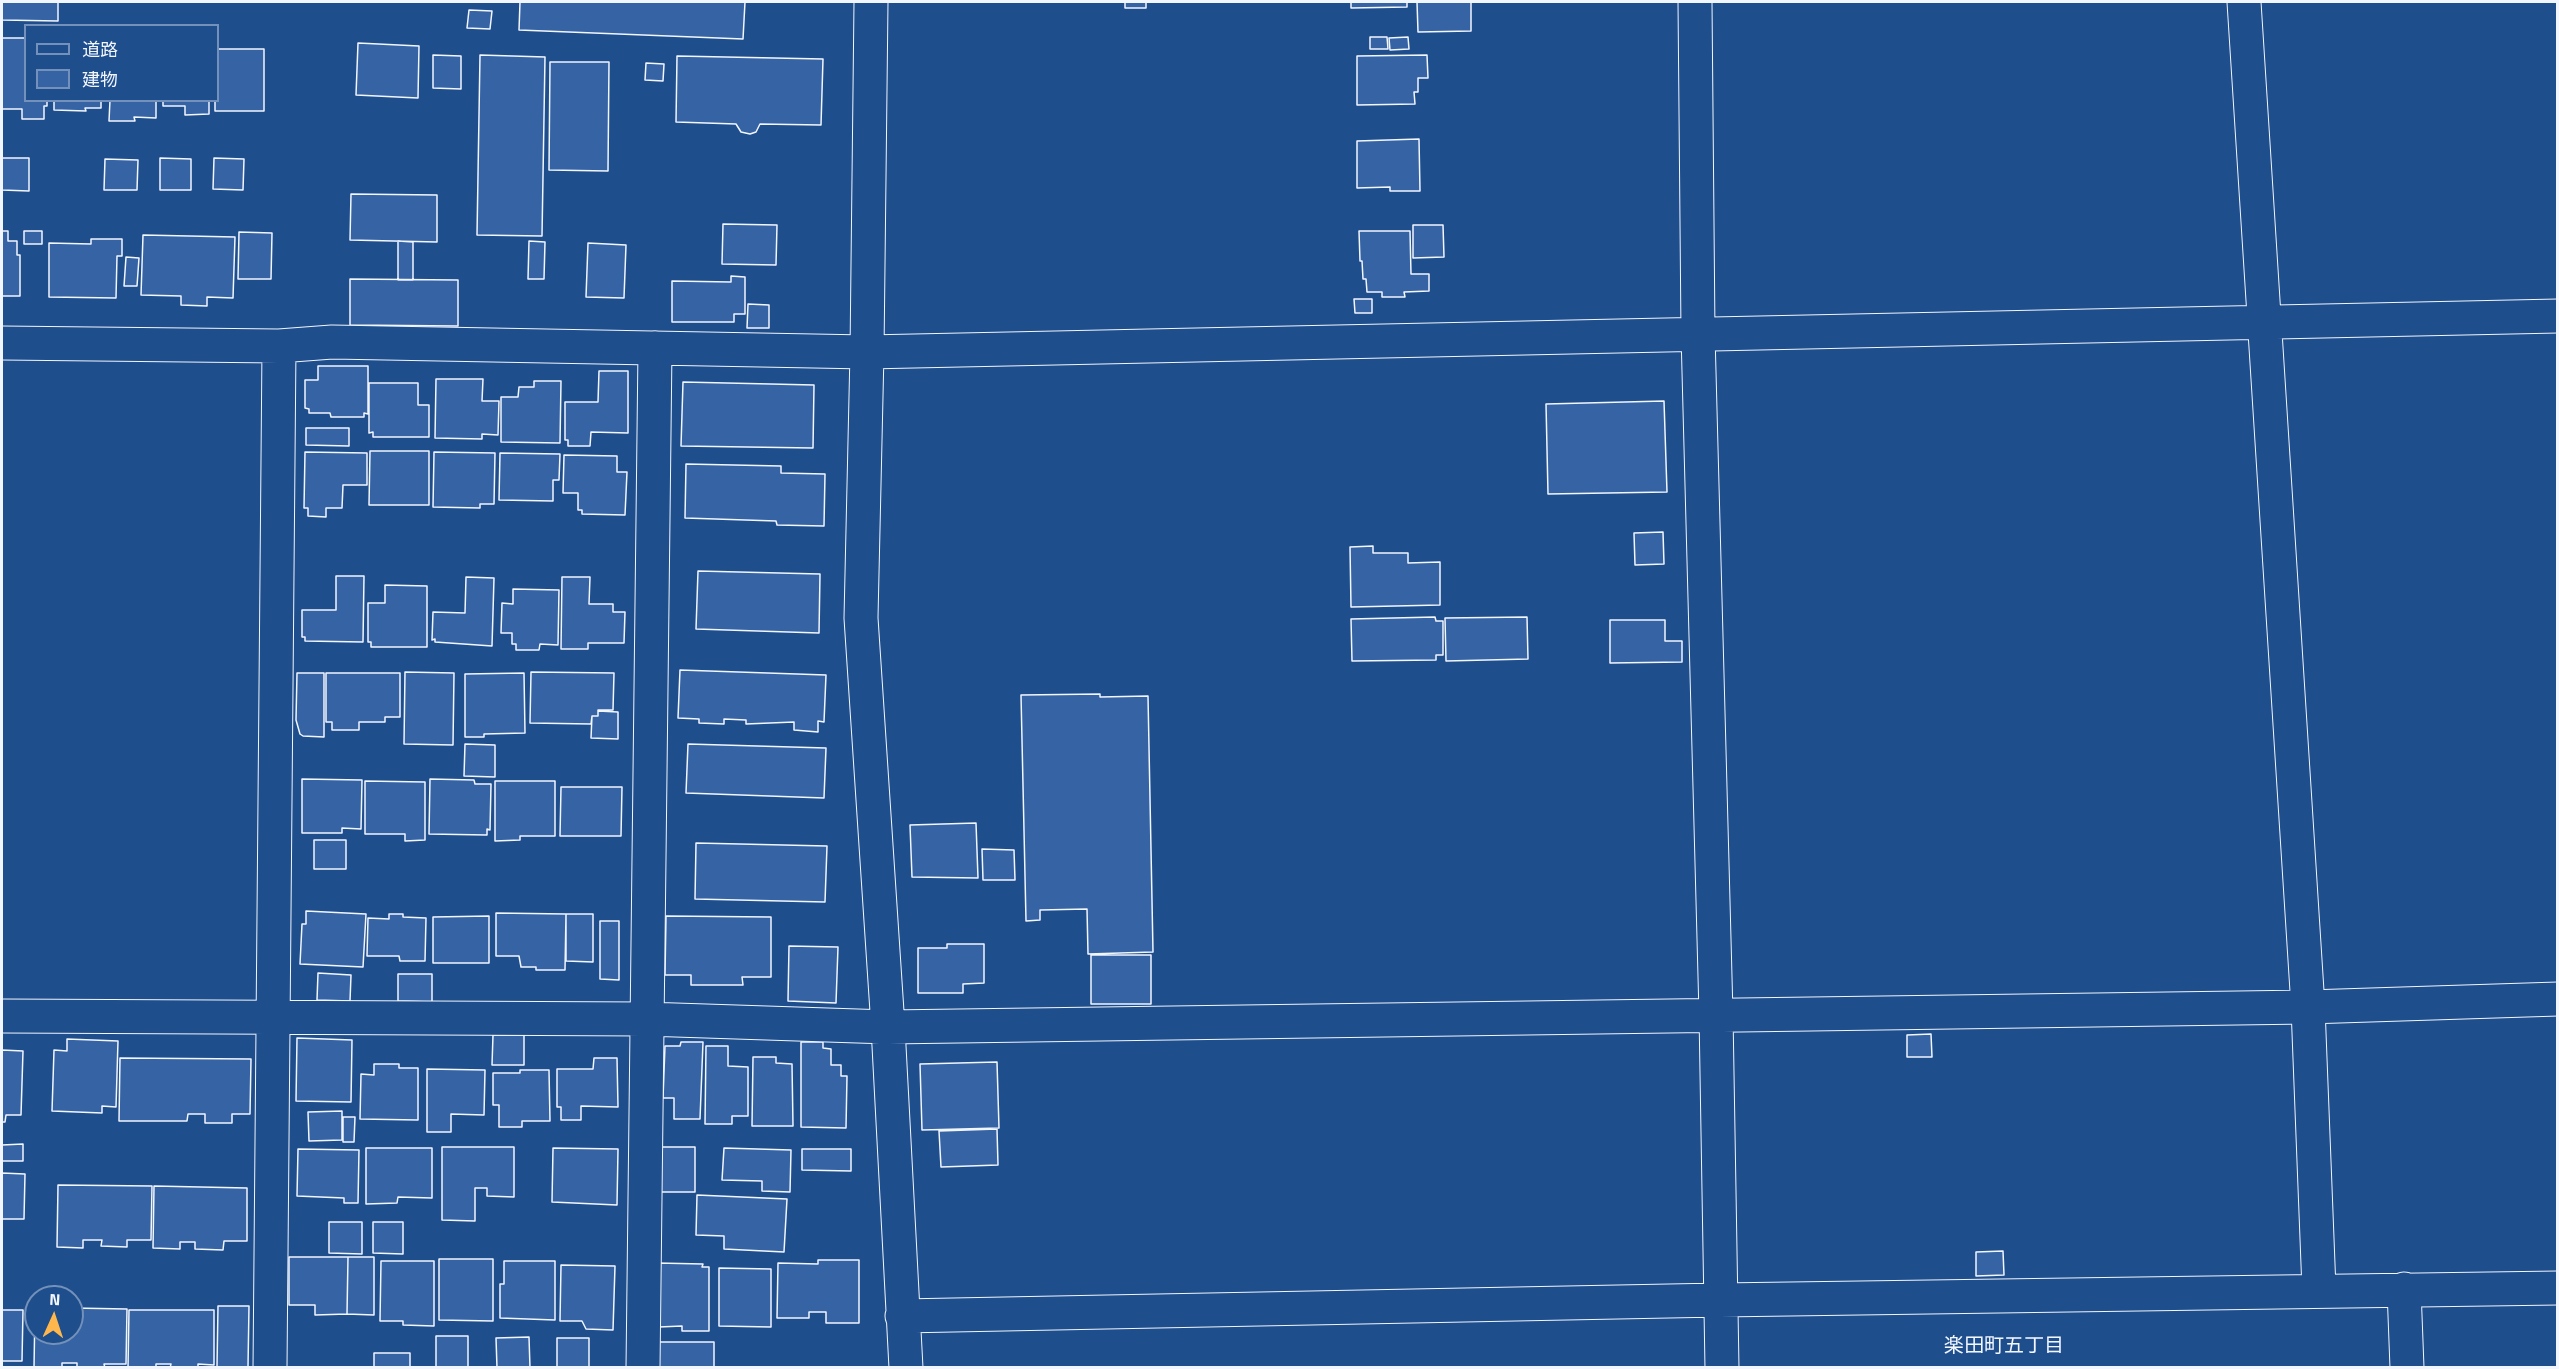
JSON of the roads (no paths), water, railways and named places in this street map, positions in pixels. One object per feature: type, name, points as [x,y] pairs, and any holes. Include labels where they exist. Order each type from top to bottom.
[{"type":"street","points":[[871,2],[861,618],[888,1027],[906,1368]]},
{"type":"street","points":[[1695,2],[1698,334],[1716,1014],[1722,1368]]},
{"type":"street","points":[[2244,2],[2308,1007],[2319,1290]]},
{"type":"street","points":[[2,343],[279,346],[332,342],[867,352],[2558,316]]},
{"type":"street","points":[[270,1368],[279,346]]},
{"type":"street","points":[[643,1368],[645,1020],[655,348]]},
{"type":"street","points":[[2,1016],[645,1020],[888,1027],[2308,1007],[2558,999]]},
{"type":"street","points":[[902,1316],[1720,1300],[2558,1288]]},
{"type":"street","points":[[2404,1289],[2407,1368]]},
{"type":"district","name":"楽田町五丁目","points":[[2004,1347]]}]
